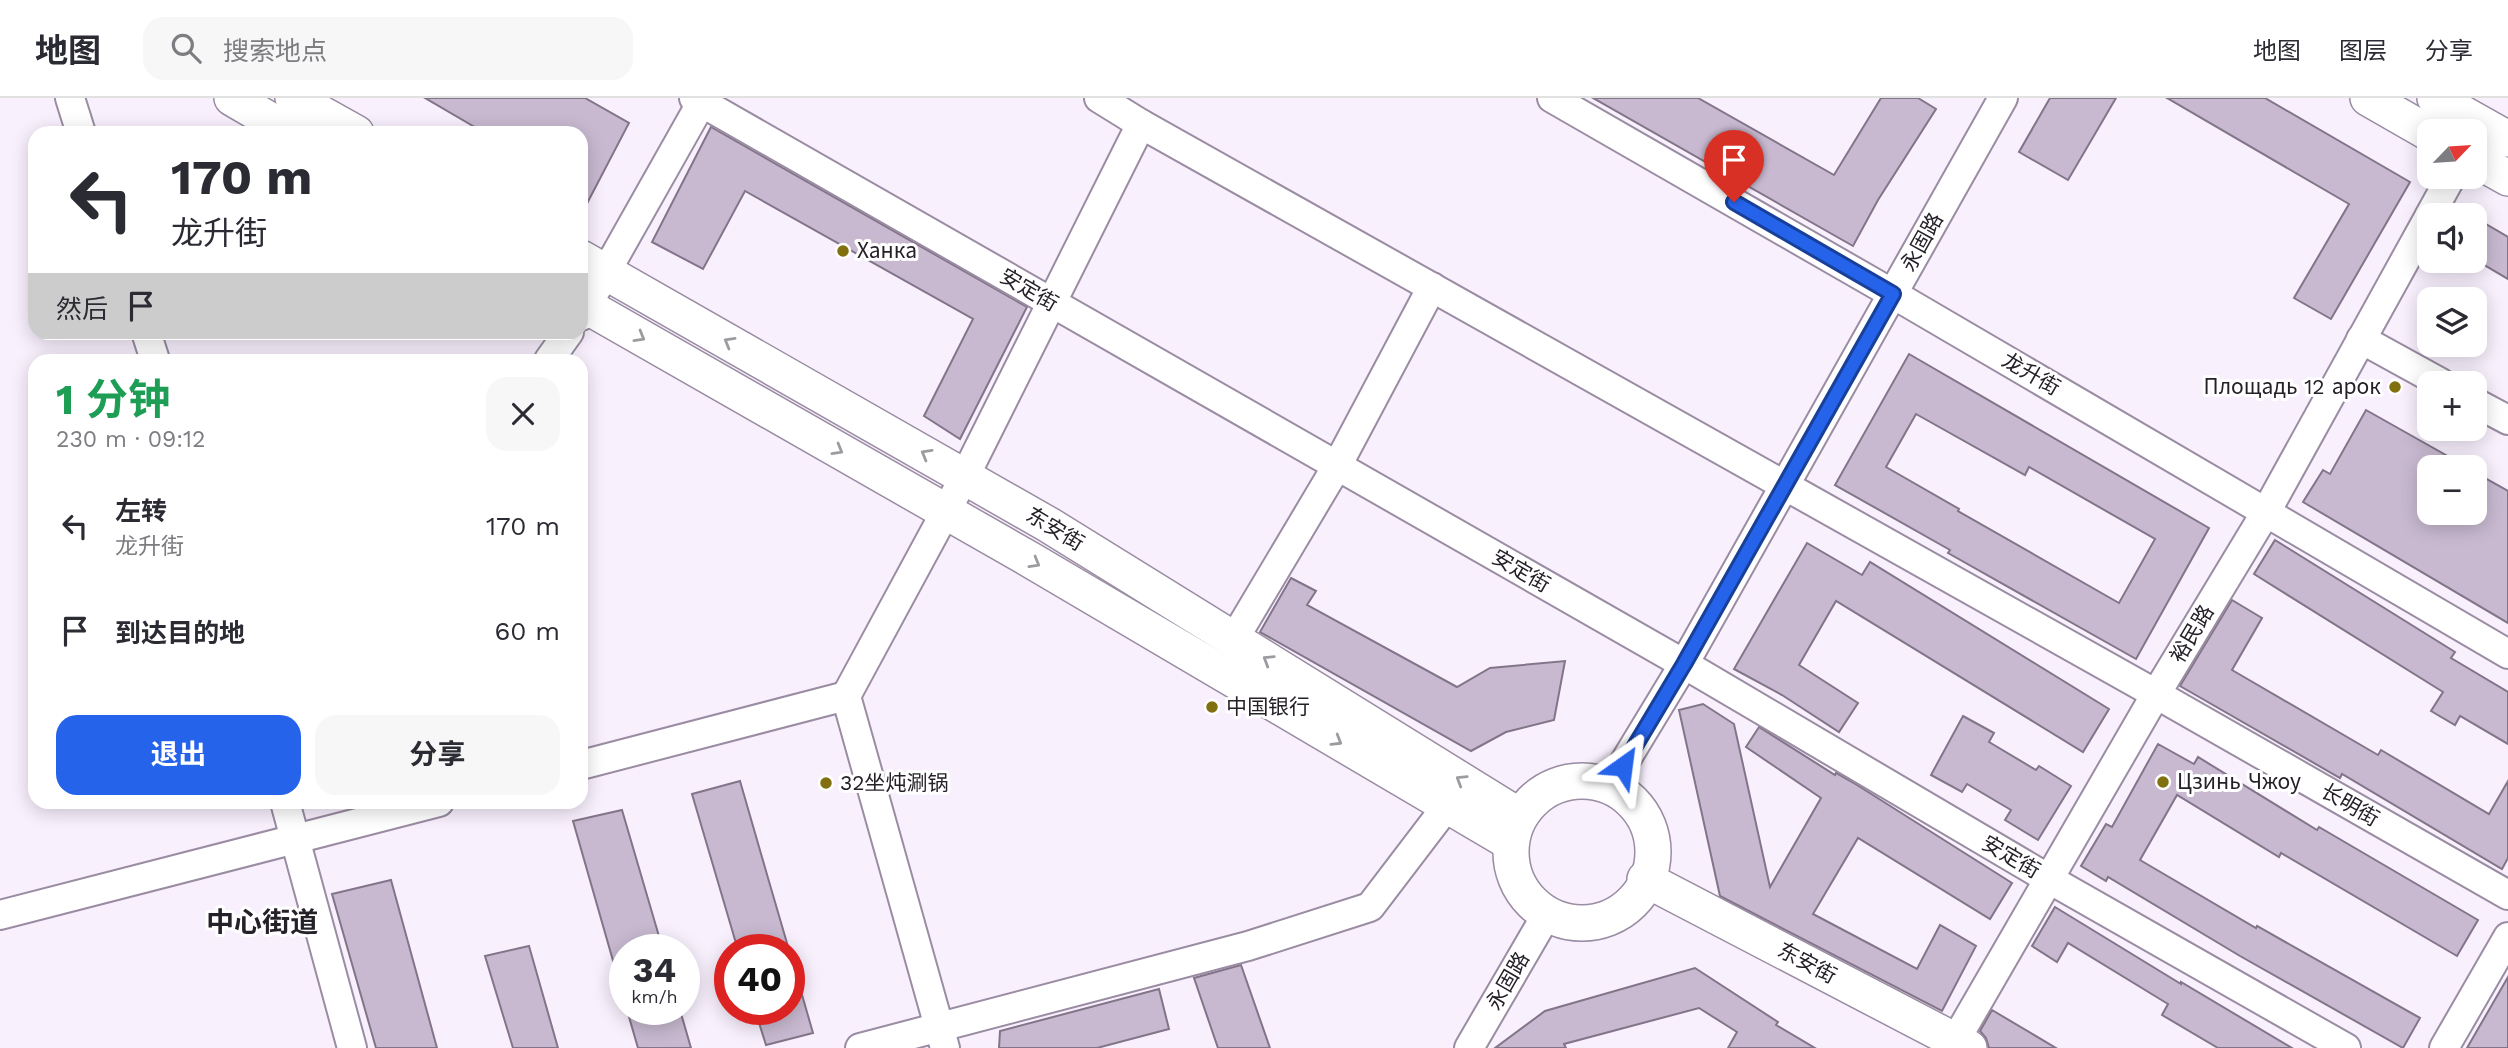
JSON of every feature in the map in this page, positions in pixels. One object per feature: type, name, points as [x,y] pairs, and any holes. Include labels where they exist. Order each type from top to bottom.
[{"type":"main road","points":[[232,98],[280,126]]},
{"type":"main road","points":[[293,98],[343,126]]},
{"type":"main road","points":[[2368,98],[2417,126]]},
{"type":"main road","points":[[2435,98],[2508,139]]},
{"type":"main road","points":[[2487,166],[2508,178]]},
{"type":"main road","name":"东安街","points":[[594,265],[1049,525],[1234,639],[1515,830]]},
{"type":"main road","name":"东安街","points":[[588,319],[946,512],[1447,806],[1515,830]]},
{"type":"main road","points":[[1590,780],[1610,786],[1639,807],[1651,832],[1654,860],[1641,890],[1602,920],[1574,923],[1547,914],[1526,896],[1513,871],[1515,830],[1538,795],[1562,782],[1590,780]]},
{"type":"main road","name":"东安街","points":[[1641,890],[1951,1046]]},
{"type":"street","points":[[70,98],[79,126]]},
{"type":"street","name":"长明街","points":[[1099,98],[2508,895]]},
{"type":"street","name":"龙升街","points":[[1552,98],[2508,654]]},
{"type":"street","name":"永固路","points":[[1610,786],[1684,664],[2003,98]]},
{"type":"street","points":[[588,286],[594,265],[700,99]]},
{"type":"street","name":"安定街","points":[[700,99],[2346,1048]]},
{"type":"street","points":[[942,1037],[846,696],[965,477],[1142,124]]},
{"type":"street","name":"裕民路","points":[[1951,1046],[2156,694],[2266,512],[2417,238]]},
{"type":"street","points":[[1234,639],[1336,466],[1432,287]]},
{"type":"street","points":[[2361,340],[2419,371]]},
{"type":"street","points":[[2487,409],[2508,420]]},
{"type":"street","points":[[588,763],[846,696]]},
{"type":"street","points":[[859,1048],[942,1037],[1370,907],[1447,806]]},
{"type":"street","points":[[287,809],[352,1048]]},
{"type":"street","points":[[0,915],[412,809]]},
{"type":"street","name":"永固路","points":[[1469,1048],[1547,914]]},
{"type":"street","points":[[2444,1048],[2508,937]]},
{"type":"building","points":[[425,98],[585,98],[629,123],[588,202],[588,126],[473,126]]},
{"type":"building","points":[[1593,98],[1698,98],[1834,175],[1881,98],[1918,98],[1936,109],[1878,200],[1853,246]]},
{"type":"building","points":[[2050,98],[2116,98],[2068,180],[2019,152]]},
{"type":"building","points":[[2167,98],[2265,98],[2410,182],[2331,319],[2294,298],[2349,204]]},
{"type":"building","points":[[711,127],[1027,307],[960,439],[924,416],[973,319],[745,191],[703,269],[652,242]]},
{"type":"building","points":[[2487,225],[2508,237],[2508,279],[2487,267]]},
{"type":"building","points":[[1909,354],[2209,528],[2136,659],[1948,553],[1950,550],[1835,485]],"holes":[[[1916,414],[2025,475],[2029,467],[2155,539],[2119,603],[1886,467]]]},
{"type":"building","points":[[2366,410],[2446,455],[2417,455],[2417,525],[2487,525],[2487,479],[2508,491],[2508,623],[2303,502],[2323,470],[2330,474]]},
{"type":"building","points":[[2275,540],[2455,652],[2451,658],[2508,692],[2508,744],[2460,716],[2455,725],[2431,711],[2443,692],[2254,574]]},
{"type":"building","points":[[1807,543],[1862,575],[1870,562],[2109,709],[2083,752],[1836,601],[1799,665],[1858,703],[1839,732],[1782,695],[1734,669]]},
{"type":"building","points":[[1291,578],[1316,591],[1307,605],[1457,687],[1490,668],[1565,661],[1554,720],[1506,732],[1471,751],[1260,632]]},
{"type":"building","points":[[2232,600],[2262,618],[2232,670],[2378,755],[2381,750],[2489,814],[2508,781],[2508,858],[2502,869],[2342,774],[2340,778],[2180,686]]},
{"type":"building","points":[[1703,704],[1734,724],[1770,887],[1821,798],[1746,747],[1759,727],[2012,883],[1990,919],[1858,838],[1813,914],[1917,969],[1940,925],[1976,946],[1942,1011],[1720,896],[1679,710]]},
{"type":"building","points":[[1963,716],[1994,733],[1989,742],[2036,770],[2039,766],[2071,786],[2038,840],[2005,820],[2011,810],[1967,784],[1962,792],[1931,775]]},
{"type":"building","points":[[2158,744],[2194,764],[2198,757],[2317,830],[2319,827],[2478,920],[2457,956],[2281,853],[2279,857],[2177,795],[2140,860],[2256,928],[2257,926],[2420,1018],[2403,1048],[2240,956],[2108,877],[2106,881],[2081,866],[2106,824],[2112,827]]},
{"type":"building","points":[[740,781],[784,934],[733,934],[692,794]]},
{"type":"building","points":[[622,810],[658,934],[609,934],[609,947],[573,821]]},
{"type":"building","points":[[391,880],[437,1048],[376,1048],[332,894]]},
{"type":"building","points":[[2055,907],[2292,1048],[2218,1048],[2162,1015],[2168,1004],[2068,943],[2057,962],[2032,946]]},
{"type":"building","points":[[529,946],[558,1048],[513,1048],[485,956]]},
{"type":"building","points":[[1241,965],[1270,1048],[1218,1048],[1194,978]]},
{"type":"building","points":[[1695,968],[1778,1022],[1776,1025],[1815,1048],[1728,1048],[1737,1032],[1699,1008],[1564,1044],[1566,1048],[1495,1048],[1545,1011]]},
{"type":"building","points":[[2508,977],[2508,1048],[2467,1048]]},
{"type":"building","points":[[1159,989],[1169,1029],[1097,1048],[999,1048],[1000,1031]]},
{"type":"building","points":[[805,1005],[813,1033],[766,1045],[760,1025],[805,1025]]},
{"type":"building","points":[[1992,1010],[2056,1048],[1989,1048],[1980,1031]]},
{"type":"building","points":[[631,1025],[684,1025],[691,1048],[638,1048]]},
{"type":"place","name":"Ханка","points":[[843,251]]},
{"type":"place","name":"Площадь 12 арок","points":[[2395,387]]},
{"type":"place","name":"中国银行","points":[[1212,707]]},
{"type":"place","name":"Цзинь Чжоу","points":[[2163,782]]},
{"type":"place","name":"32坐炖涮锅","points":[[826,783]]},
{"type":"district","name":"中心街道","points":[[262,922]]},
{"type":"route","points":[[1623,766],[1684,664],[1893,294],[1734,202]]}]
